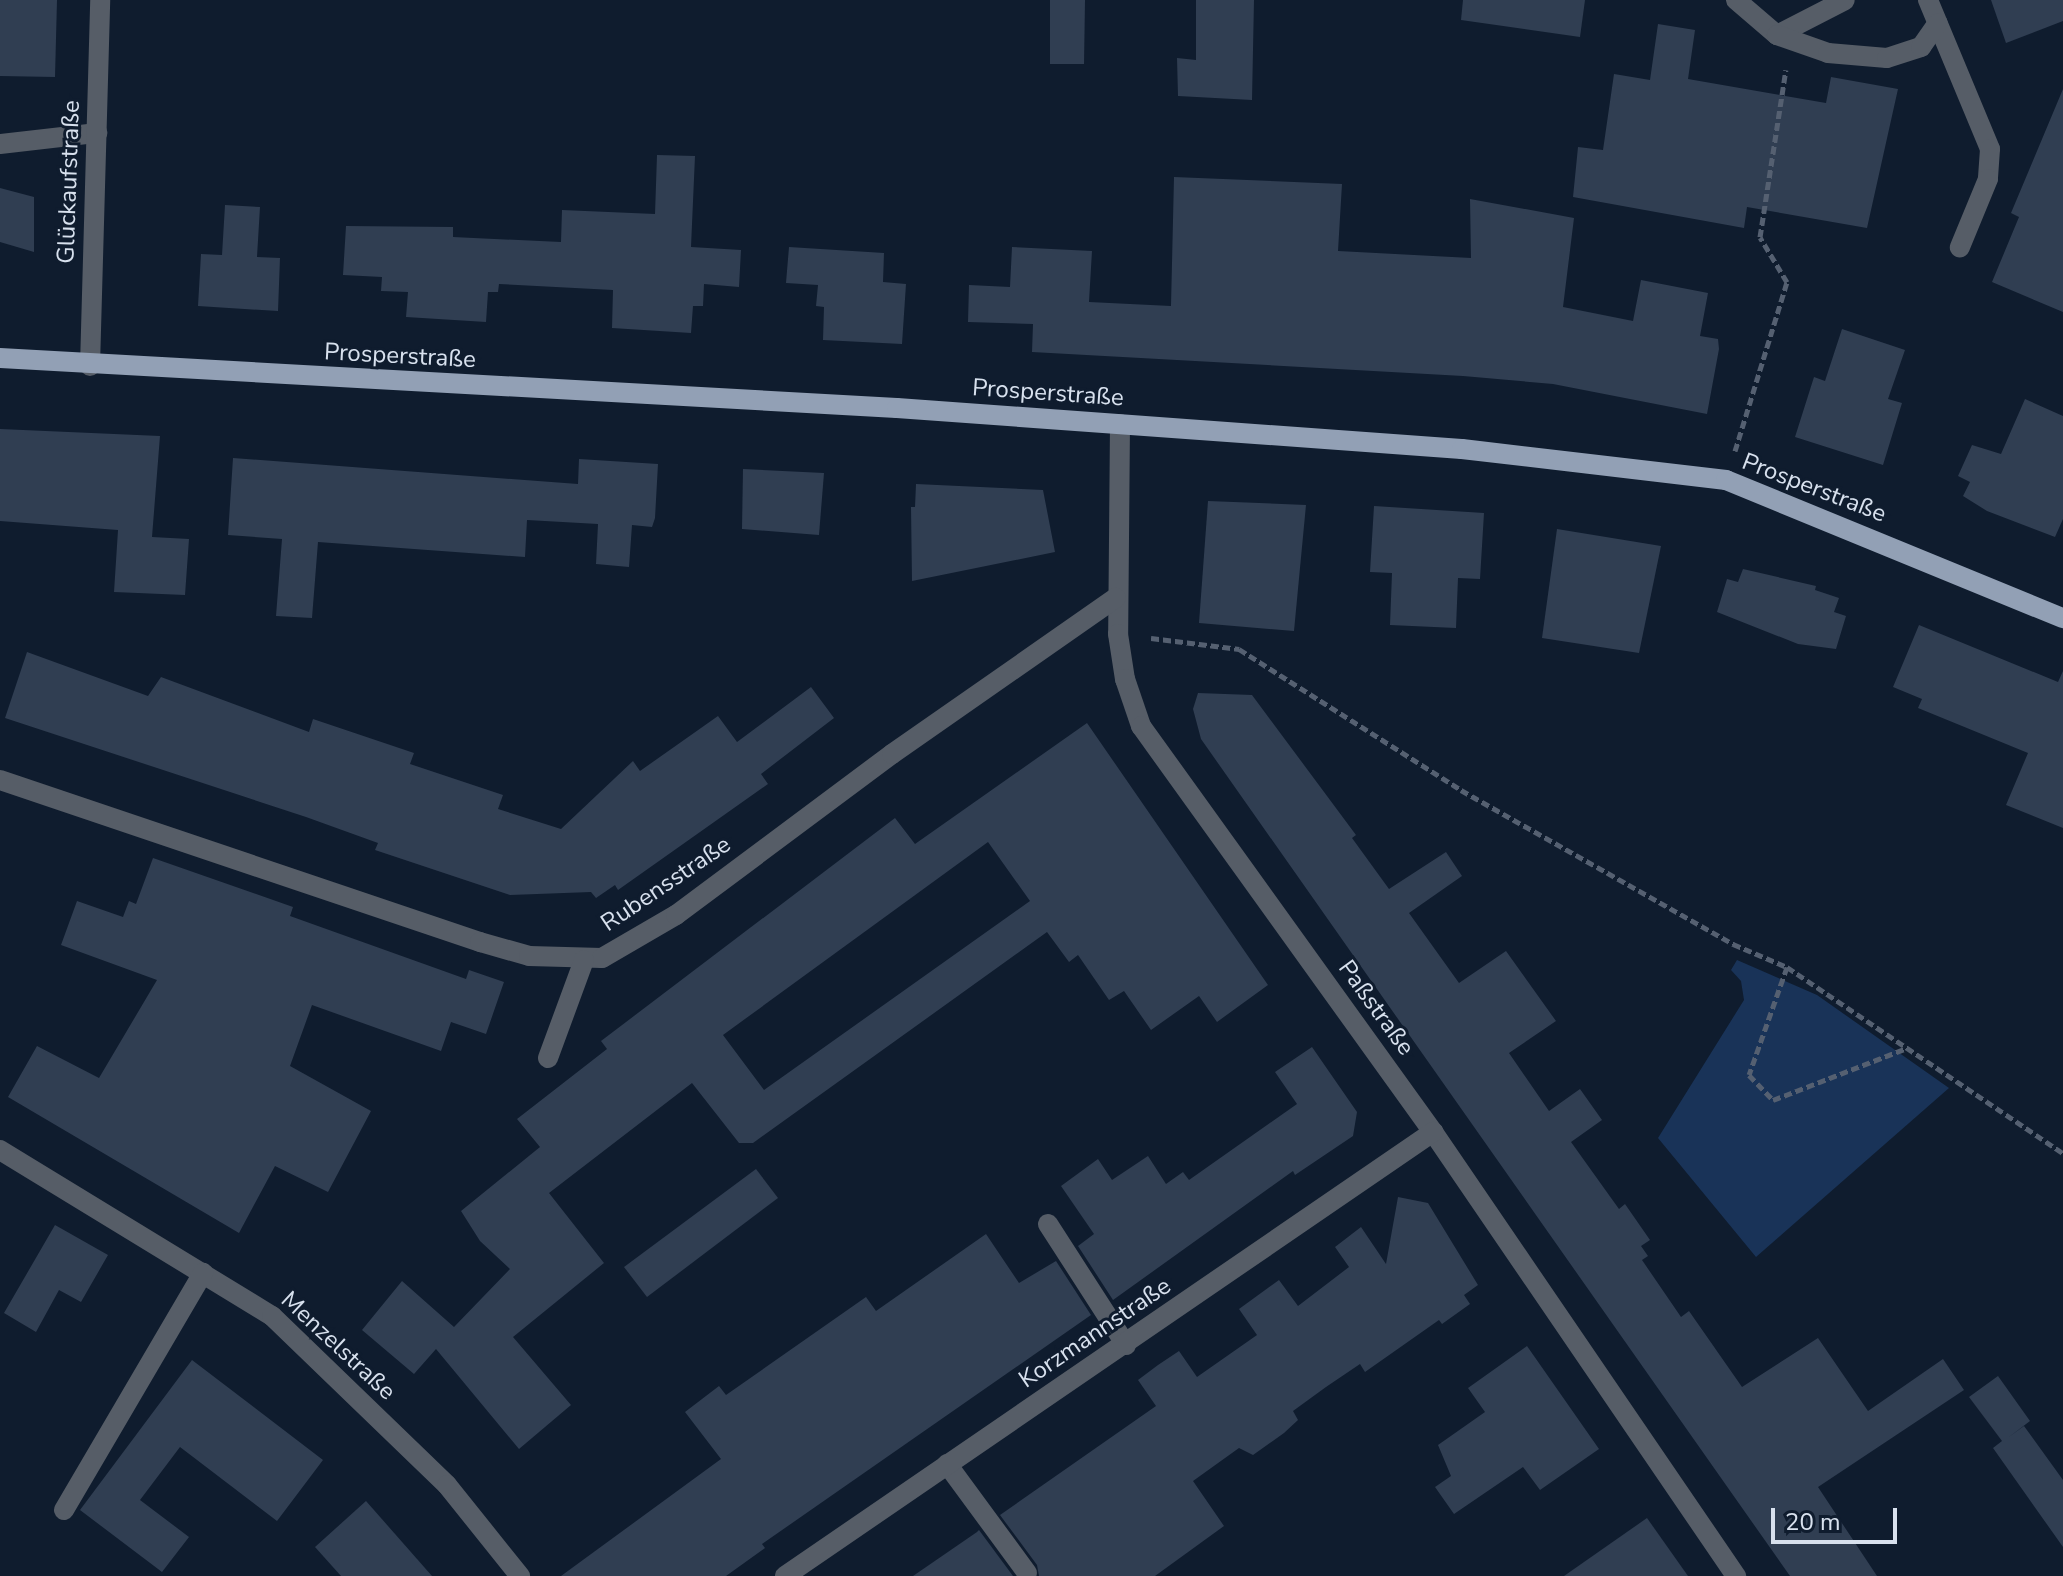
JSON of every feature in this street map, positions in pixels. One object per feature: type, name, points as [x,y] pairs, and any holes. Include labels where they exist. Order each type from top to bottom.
[{"type":"main road","name":"Prosperstraße","points":[[0,358],[90,366],[1120,424],[1462,449],[1726,480],[2063,618]]},
{"type":"street","name":"Glückaufstraße","points":[[90,366],[100,0]]},
{"type":"street","points":[[1736,0],[1777,35],[1828,53],[1887,58],[1921,47],[1938,23]]},
{"type":"street","points":[[1777,35],[1845,0]]},
{"type":"street","points":[[1928,0],[1990,149],[1988,179],[1960,247]]},
{"type":"street","points":[[0,144],[97,133]]},
{"type":"street","name":"Paßstraße","points":[[1120,424],[1118,634],[1125,679],[1141,726],[1433,1132],[1736,1576]]},
{"type":"street","name":"Rubensstraße","points":[[0,780],[480,942],[529,956],[584,960],[602,958],[654,930],[892,754],[1116,598]]},
{"type":"street","points":[[548,1058],[584,960]]},
{"type":"street","name":"Korzmannstraße","points":[[785,1576],[1433,1132]]},
{"type":"street","name":"Menzelstraße","points":[[0,1150],[272,1316],[447,1485],[520,1576]]},
{"type":"street","points":[[1048,1224],[1126,1345]]},
{"type":"street","points":[[64,1510],[203,1273]]},
{"type":"street","points":[[947,1464],[1027,1573]]},
{"type":"path","points":[[1726,480],[1787,282],[1760,237],[1787,75],[1777,35]]},
{"type":"path","points":[[1118,634],[1239,649],[1461,790],[1733,944],[1787,967],[2063,1153]]},
{"type":"path","points":[[1787,967],[1749,1075],[1773,1100],[1907,1048]]},
{"type":"shaded area","points":[[1737,960],[1817,995],[1949,1088],[1756,1257],[1658,1138],[1744,1000],[1741,981],[1731,970]]},
{"type":"building","points":[[0,0],[57,0],[55,77],[0,76]]},
{"type":"building","points":[[1050,0],[1085,0],[1084,64],[1050,64]]},
{"type":"building","points":[[1196,0],[1254,0],[1252,100],[1178,96],[1177,58],[1196,60]]},
{"type":"building","points":[[1463,0],[1585,0],[1580,37],[1461,20]]},
{"type":"building","points":[[1991,0],[2063,0],[2063,21],[2006,43]]},
{"type":"building","points":[[1658,24],[1695,30],[1688,79],[1826,103],[1831,77],[1898,89],[1867,228],[1747,207],[1744,228],[1573,197],[1578,147],[1603,150],[1614,74],[1650,80]]},
{"type":"building","points":[[2063,89],[2063,312],[1992,282],[2019,217],[2011,213]]},
{"type":"building","points":[[657,155],[695,156],[691,247],[741,250],[739,287],[704,284],[703,306],[693,306],[691,333],[612,328],[613,290],[499,284],[498,292],[488,292],[486,322],[406,317],[408,292],[381,291],[382,277],[343,275],[346,226],[453,227],[453,237],[561,242],[562,210],[655,214]]},
{"type":"building","points":[[1174,177],[1342,184],[1338,251],[1471,258],[1470,199],[1574,218],[1563,307],[1633,321],[1641,280],[1708,293],[1700,336],[1718,339],[1719,349],[1707,414],[1553,384],[1463,376],[1032,352],[1033,324],[968,322],[969,285],[1010,287],[1012,247],[1092,251],[1089,302],[1171,306]]},
{"type":"building","points":[[0,188],[34,197],[34,252],[0,242]]},
{"type":"building","points":[[225,205],[260,207],[257,257],[280,258],[278,311],[198,306],[201,254],[222,255]]},
{"type":"building","points":[[789,247],[884,253],[883,282],[906,284],[902,344],[823,340],[824,307],[816,306],[818,285],[786,283]]},
{"type":"building","points":[[1842,329],[1905,350],[1888,399],[1902,403],[1883,465],[1795,437],[1814,377],[1825,381]]},
{"type":"building","points":[[2025,399],[2063,416],[2063,519],[2055,537],[1987,511],[1963,496],[1970,482],[1958,476],[1972,445],[2001,454]]},
{"type":"building","points":[[0,429],[160,436],[152,537],[189,539],[185,595],[114,592],[118,530],[0,521]]},
{"type":"building","points":[[233,458],[578,484],[579,459],[658,464],[655,518],[652,527],[632,525],[629,567],[596,564],[598,524],[527,520],[525,557],[318,542],[312,618],[276,616],[282,539],[228,535]]},
{"type":"building","points":[[743,469],[824,473],[819,535],[742,529]]},
{"type":"building","points":[[916,484],[1043,490],[1055,552],[912,581],[911,507],[915,507]]},
{"type":"building","points":[[1208,501],[1306,505],[1294,631],[1199,623]]},
{"type":"building","points":[[1374,506],[1484,513],[1480,579],[1458,578],[1456,628],[1390,625],[1392,573],[1370,572]]},
{"type":"building","points":[[1557,529],[1661,546],[1639,653],[1542,638]]},
{"type":"building","points":[[1743,569],[1816,586],[1815,590],[1839,598],[1834,612],[1846,616],[1836,649],[1798,644],[1717,612],[1727,579],[1738,582]]},
{"type":"building","points":[[1919,625],[2058,682],[2063,671],[2063,828],[2006,805],[2028,753],[1918,708],[1922,699],[1893,687]]},
{"type":"building","points":[[27,652],[148,696],[161,677],[309,732],[313,719],[414,753],[410,764],[503,795],[498,809],[561,829],[633,761],[640,771],[718,716],[737,742],[811,687],[834,718],[761,774],[768,784],[618,890],[615,885],[596,898],[591,892],[510,895],[375,850],[378,843],[306,817],[5,718]]},
{"type":"building","points":[[1198,693],[1252,695],[1356,835],[1352,838],[1389,889],[1446,852],[1462,876],[1409,913],[1459,983],[1506,951],[1556,1021],[1509,1053],[1549,1111],[1580,1089],[1602,1120],[1571,1142],[1619,1209],[1625,1204],[1650,1240],[1641,1246],[1648,1256],[1642,1260],[1681,1317],[1689,1311],[1742,1387],[1818,1338],[1868,1411],[1943,1359],[1964,1390],[1818,1487],[1877,1576],[1790,1576],[1201,739],[1193,709]]},
{"type":"building","points":[[1087,723],[1268,985],[1217,1022],[1199,996],[1151,1030],[1124,991],[1109,1000],[1078,955],[1069,962],[1047,932],[753,1143],[739,1143],[692,1083],[549,1193],[604,1263],[513,1337],[571,1405],[519,1449],[436,1349],[414,1374],[362,1330],[402,1281],[454,1327],[510,1269],[480,1241],[461,1211],[540,1147],[517,1119],[607,1049],[601,1041],[895,818],[915,844]],"holes":[[[988,842],[1030,901],[764,1090],[723,1035]]]},
{"type":"building","points":[[153,858],[293,907],[290,916],[466,979],[469,970],[504,982],[486,1034],[451,1022],[441,1051],[312,1005],[290,1066],[371,1111],[328,1192],[275,1166],[239,1233],[8,1097],[37,1046],[99,1078],[157,980],[61,945],[77,901],[123,917],[129,901],[136,904]]},
{"type":"building","points":[[1312,1047],[1357,1112],[1353,1136],[1295,1175],[1293,1171],[1113,1300],[1078,1246],[1094,1234],[1061,1186],[1098,1159],[1112,1180],[1148,1156],[1166,1184],[1183,1172],[1189,1180],[1297,1104],[1275,1072]]},
{"type":"building","points":[[756,1169],[778,1198],[647,1297],[624,1267]]},
{"type":"building","points":[[1398,1197],[1428,1203],[1478,1285],[1464,1295],[1470,1304],[1442,1324],[1439,1320],[1365,1372],[1360,1364],[1326,1387],[1293,1411],[1298,1420],[1253,1455],[1239,1448],[1193,1481],[1224,1526],[1155,1576],[1039,1576],[1037,1565],[1000,1515],[1156,1406],[1138,1380],[1158,1365],[1179,1351],[1197,1377],[1257,1335],[1239,1309],[1279,1280],[1298,1306],[1349,1267],[1335,1247],[1361,1227],[1386,1264]]},
{"type":"building","points":[[55,1225],[108,1255],[81,1302],[59,1290],[36,1332],[4,1313]]},
{"type":"building","points":[[986,1234],[1019,1283],[1056,1261],[1091,1315],[762,1544],[765,1548],[726,1576],[561,1576],[721,1459],[685,1412],[719,1386],[726,1395],[866,1297],[876,1311]]},
{"type":"building","points":[[1527,1346],[1599,1449],[1540,1490],[1523,1467],[1454,1514],[1435,1487],[1451,1476],[1438,1445],[1485,1412],[1468,1388]]},
{"type":"building","points":[[192,1360],[323,1460],[277,1521],[180,1447],[140,1500],[189,1537],[162,1572],[80,1510]]},
{"type":"building","points":[[1998,1376],[2030,1421],[2009,1437],[2024,1426],[2063,1480],[2063,1547],[1993,1448],[2002,1441],[1969,1397]]},
{"type":"building","points":[[366,1501],[432,1576],[341,1576],[315,1547]]},
{"type":"building","points":[[1647,1518],[1688,1576],[1564,1576]]},
{"type":"building","points":[[979,1530],[1013,1576],[913,1576],[977,1532]]}]
